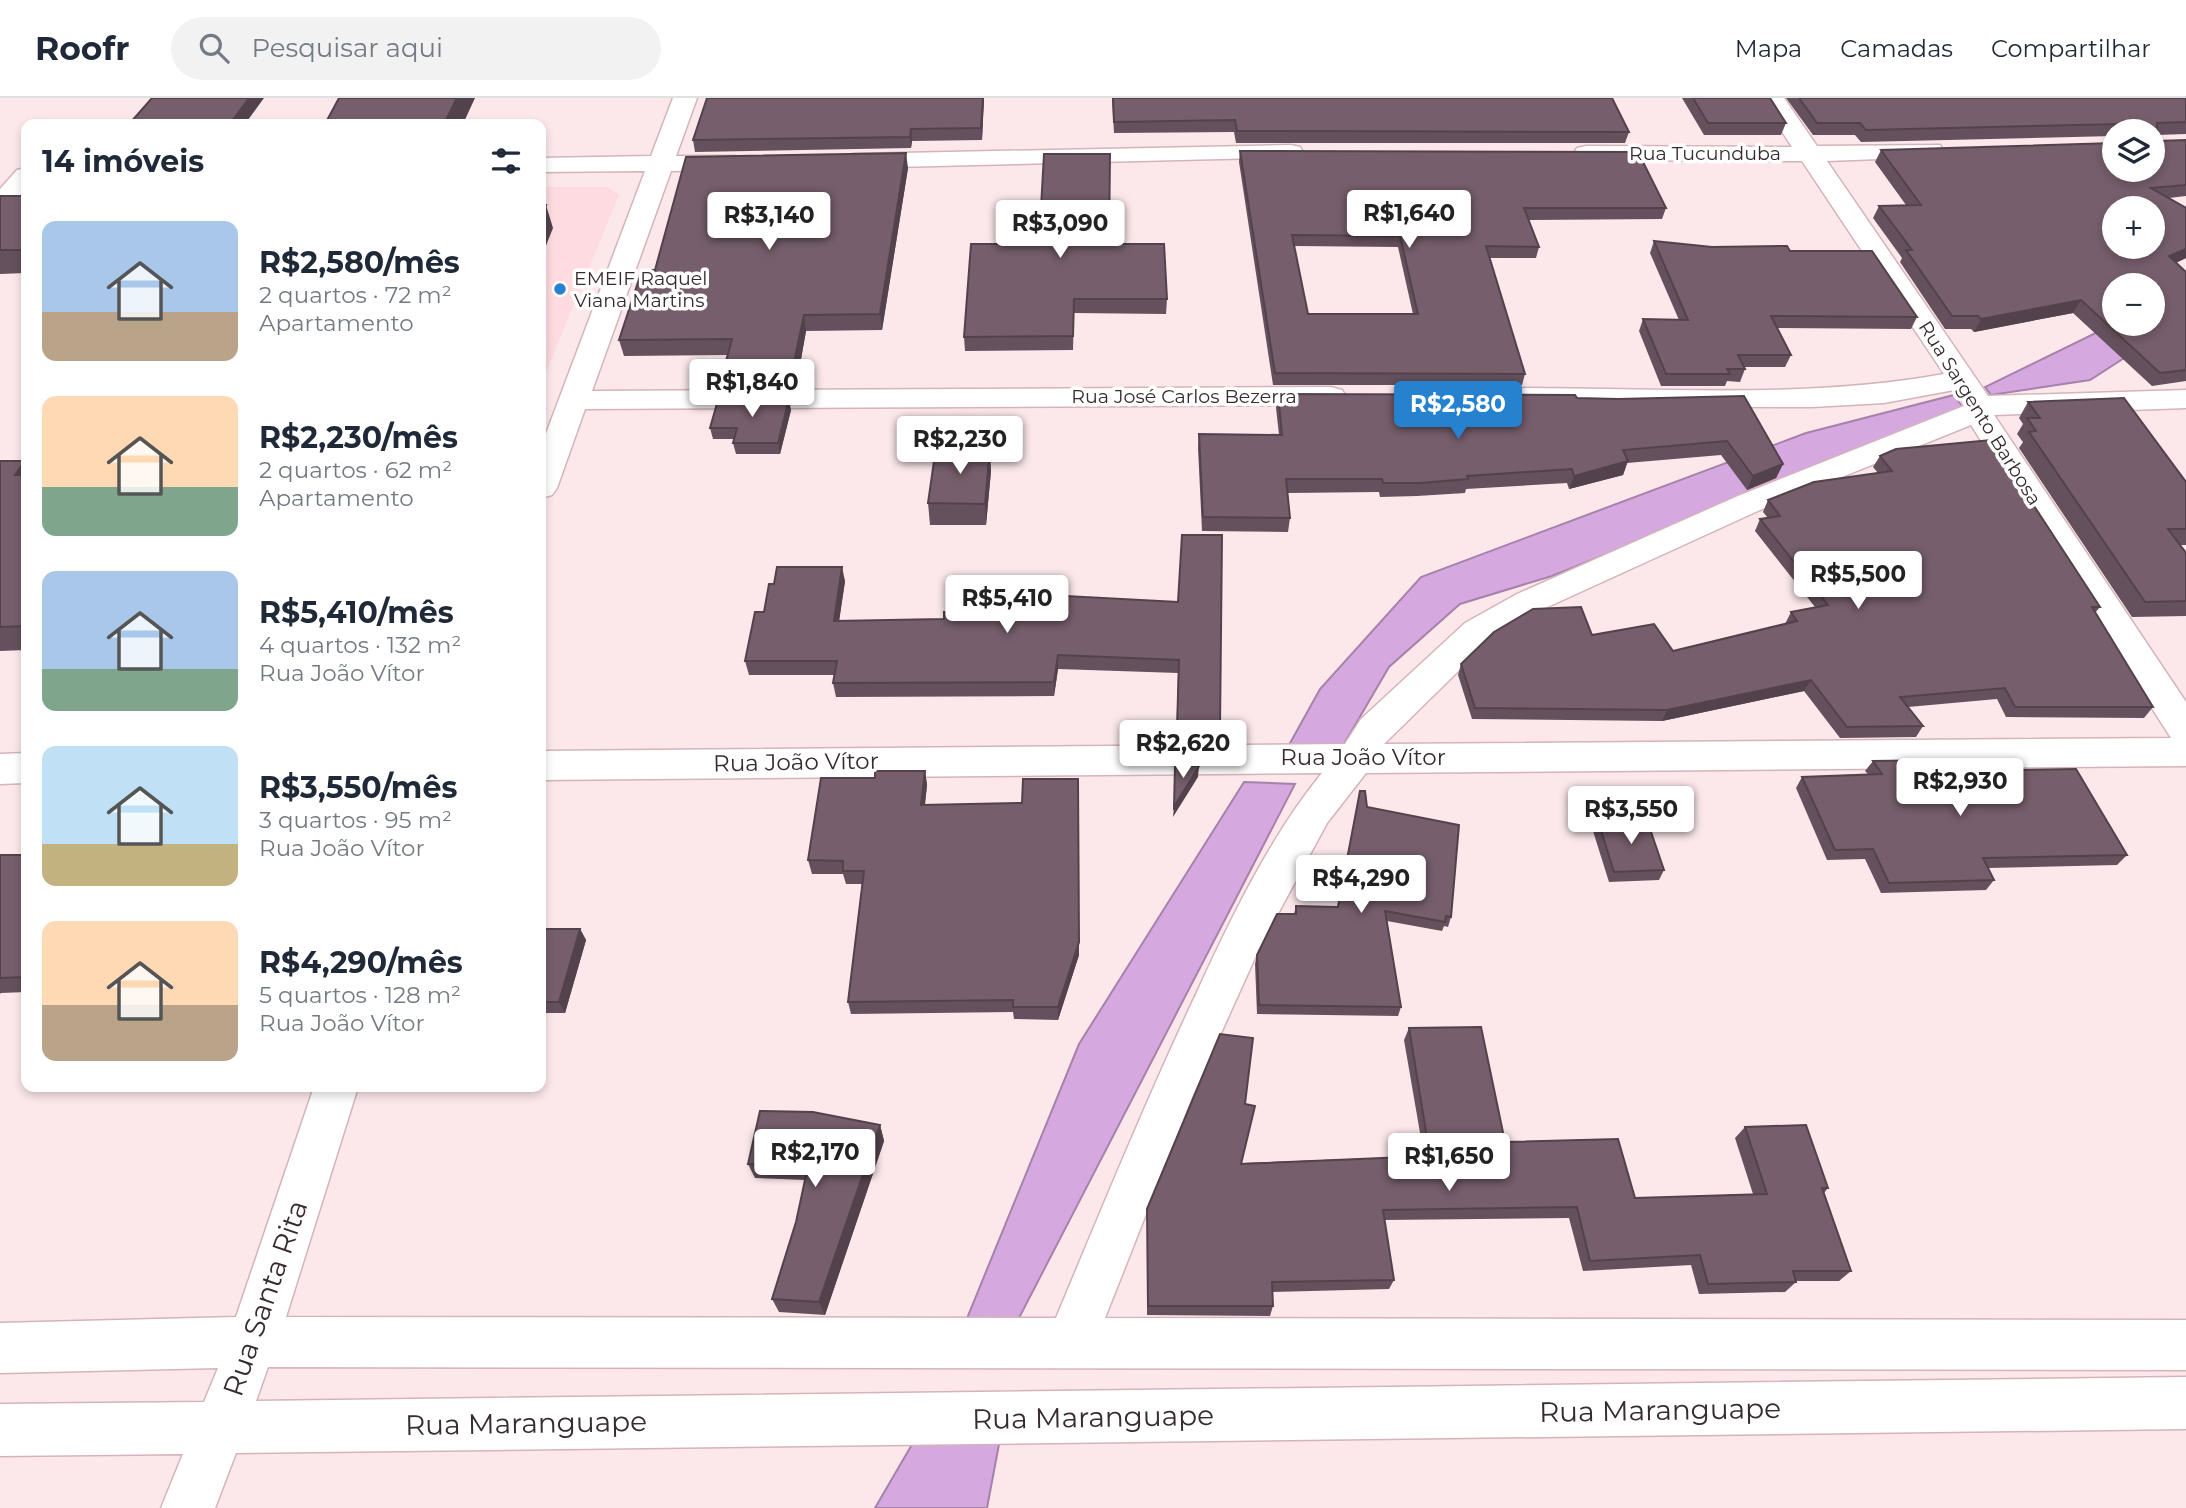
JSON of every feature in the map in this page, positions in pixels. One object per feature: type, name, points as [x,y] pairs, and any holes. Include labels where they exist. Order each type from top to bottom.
[{"type":"street","points":[[546,474],[685,98]]},
{"type":"street","name":"Rua Sargento Barbosa","points":[[1772,98],[1973,399],[2186,730]]},
{"type":"street","name":"Rua Tucunduba","points":[[1563,153],[1808,154],[1961,149]]},
{"type":"street","points":[[829,161],[1318,151]]},
{"type":"street","points":[[546,165],[759,163]]},
{"type":"street","points":[[0,165],[21,165]]},
{"type":"street","points":[[0,204],[21,181]]},
{"type":"street","points":[[1490,397],[1812,398],[1884,394],[1973,399],[2186,399]]},
{"type":"street","name":"Rua José Carlos Bezerra","points":[[573,400],[1365,397]]},
{"type":"street","points":[[1070,1344],[1171,1095],[1241,942],[1313,812],[1357,757],[1374,729],[1477,632],[1529,602],[1973,399]]},
{"type":"street","name":"Rua João Vítor","points":[[546,765],[2186,752]]},
{"type":"street","points":[[0,769],[21,768]]},
{"type":"street","name":"Rua Santa Rita","points":[[188,1508],[253,1342],[334,1092]]},
{"type":"street","points":[[0,1348],[253,1342],[2186,1345]]},
{"type":"street","name":"Rua Maranguape","points":[[0,1430],[2186,1403]]},
{"type":"shaded area","name":"EMEIF Raquel Viana Martins","points":[[546,187],[608,187],[619,195],[546,372]]},
{"type":"shaded area","points":[[2186,288],[2165,320],[2165,310]]},
{"type":"shaded area","points":[[2102,330],[2102,336],[2155,336],[2090,380],[1991,395],[1985,387]]},
{"type":"shaded area","points":[[1954,395],[1965,410],[1552,576],[1460,604],[1389,667],[1340,751],[1289,745],[1320,689],[1421,577],[1806,433]]},
{"type":"shaded area","points":[[1244,782],[1295,784],[1019,1318],[961,1333],[1079,1044]]},
{"type":"shaded area","points":[[1000,1439],[987,1508],[875,1508],[914,1441]]},
{"type":"building","points":[[152,98],[249,98],[234,119],[134,119]]},
{"type":"building","points":[[339,98],[457,98],[446,119],[328,119]]},
{"type":"building","points":[[707,98],[983,98],[981,128],[911,129],[910,137],[693,140]]},
{"type":"building","points":[[1113,98],[1612,98],[1629,132],[1237,131],[1235,120],[1114,122]]},
{"type":"building","points":[[1693,98],[1770,98],[1786,123],[1708,123]]},
{"type":"building","points":[[1799,98],[2186,98],[2186,122],[2165,123],[2165,119],[2102,119],[2102,124],[1866,130],[1860,123],[1817,123]]},
{"type":"building","points":[[2186,140],[2186,185],[2151,188],[2165,196],[2186,208],[2186,249],[2169,256],[2186,272],[2186,370],[2160,373],[2120,336],[2165,336],[2165,273],[2102,273],[2102,319],[2081,300],[1981,319],[1978,316],[1952,316],[1906,250],[1912,250],[1879,206],[1921,205],[1881,150],[2102,143],[2102,182],[2165,182],[2165,141]]},
{"type":"building","points":[[1240,151],[1638,152],[1666,208],[1524,208],[1539,247],[1486,246],[1525,374],[1275,373]],"holes":[[[1292,235],[1400,236],[1418,314],[1308,314]]]},
{"type":"building","points":[[906,153],[880,314],[804,315],[792,371],[723,372],[732,339],[619,340],[642,270],[655,270],[686,157]]},
{"type":"building","points":[[1044,154],[1110,154],[1109,244],[1164,244],[1167,299],[1074,299],[1073,336],[964,337],[971,244],[1039,244]]},
{"type":"building","points":[[0,196],[21,196],[21,250],[0,250]]},
{"type":"building","points":[[1654,241],[1712,247],[1787,246],[1790,251],[1872,251],[1917,317],[1771,316],[1791,355],[1738,355],[1745,369],[1727,369],[1730,374],[1666,374],[1643,319],[1688,320]]},
{"type":"building","points":[[1278,394],[1575,395],[1577,398],[1618,399],[1744,396],[1783,464],[1753,476],[1727,441],[1623,450],[1628,461],[1574,476],[1572,469],[1467,476],[1468,479],[1420,483],[1383,483],[1382,479],[1286,479],[1290,518],[1203,517],[1199,434],[1282,435]]},
{"type":"building","points":[[2124,398],[2186,482],[2186,529],[2168,529],[2186,553],[2186,601],[2145,602],[2029,432],[2036,431],[2027,418],[2040,418],[2028,402]]},
{"type":"building","points":[[789,399],[778,443],[733,443],[737,428],[710,428],[718,400]]},
{"type":"building","points":[[1991,440],[2100,607],[2092,607],[2153,707],[2015,707],[2005,688],[1900,697],[1923,726],[1847,727],[1811,680],[1667,710],[1475,708],[1461,664],[1494,632],[1533,609],[1581,607],[1592,635],[1654,624],[1673,651],[1797,621],[1791,612],[1828,605],[1760,519],[1780,516],[1768,500],[1814,482],[1892,471],[1880,456],[1896,449]]},
{"type":"building","points":[[936,447],[990,449],[985,504],[928,503]]},
{"type":"building","points":[[0,461],[21,461],[21,467],[15,475],[21,475],[21,626],[0,627]]},
{"type":"building","points":[[1182,535],[1222,535],[1220,729],[1177,729],[1179,660],[1058,655],[1054,682],[833,683],[837,661],[745,661],[755,612],[764,612],[769,584],[774,584],[777,567],[842,567],[834,621],[944,619],[944,612],[1029,612],[1029,594],[1178,602]]},
{"type":"building","points":[[1950,760],[1960,771],[2076,769],[2127,855],[1983,858],[1994,880],[1889,883],[1873,849],[1835,850],[1802,777],[1882,774],[1873,761]]},
{"type":"building","points":[[1175,766],[1199,766],[1174,807]]},
{"type":"building","points":[[875,771],[925,771],[921,805],[1022,803],[1023,779],[1078,779],[1079,942],[1058,1007],[1013,1007],[1013,1000],[848,1002],[864,871],[843,871],[843,861],[808,860],[821,778],[875,778]]},
{"type":"building","points":[[1360,791],[1365,791],[1367,807],[1459,825],[1451,917],[1446,916],[1445,922],[1385,911],[1401,1007],[1259,1005],[1257,955],[1277,914],[1296,914],[1296,906],[1338,907]]},
{"type":"building","points":[[1647,820],[1664,870],[1614,872],[1598,821]]},
{"type":"building","points":[[0,855],[21,855],[21,977],[0,978]]},
{"type":"building","points":[[546,929],[580,929],[559,1002],[546,1002]]},
{"type":"building","points":[[1481,1027],[1505,1142],[1618,1139],[1635,1198],[1767,1194],[1745,1127],[1806,1125],[1828,1188],[1822,1188],[1851,1271],[1793,1271],[1796,1282],[1708,1284],[1700,1255],[1590,1261],[1577,1207],[1383,1210],[1394,1280],[1272,1282],[1273,1306],[1148,1306],[1147,1209],[1220,1034],[1253,1038],[1245,1104],[1255,1106],[1241,1164],[1430,1156],[1409,1028]]},
{"type":"building","points":[[760,1111],[813,1112],[880,1125],[819,1302],[772,1299],[796,1222],[808,1166],[748,1164]]},
{"type":"place","name":"EMEIF Raquel Viana Martins","points":[[560,289]]}]
